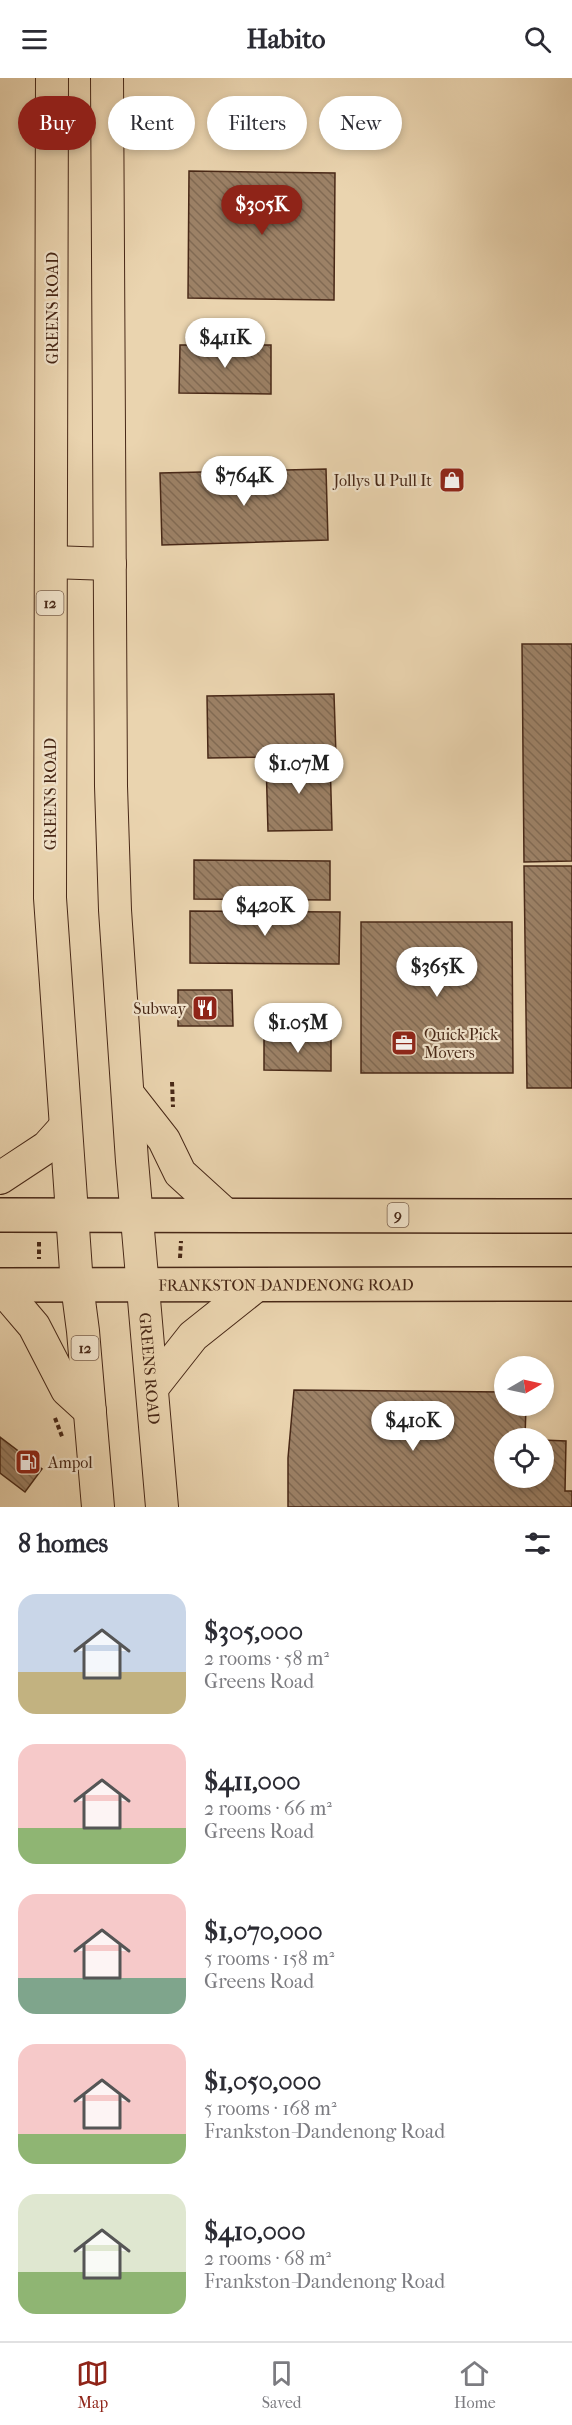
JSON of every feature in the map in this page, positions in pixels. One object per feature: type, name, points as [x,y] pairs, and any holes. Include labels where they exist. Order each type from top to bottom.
[{"type":"highway","name":"9","points":[[0,1215],[572,1216]]},
{"type":"highway","name":"FRANKSTON-DANDENONG ROAD","points":[[0,1286],[572,1284]]},
{"type":"main road","name":"GREENS ROAD","points":[[52,78],[50,897],[77,1285],[82,1317],[98,1507]]},
{"type":"main road","name":"GREENS ROAD","points":[[108,78],[111,786],[115,910],[137,1215],[162,1507]]},
{"type":"main road","points":[[51,562],[110,564]]},
{"type":"main road","points":[[128,1094],[164,1140],[180,1173],[225,1214]]},
{"type":"main road","points":[[0,1178],[47,1147],[65,1128]]},
{"type":"main road","points":[[152,1388],[193,1336],[257,1285]]},
{"type":"main road","points":[[0,1286],[34,1326],[67,1389],[90,1411]]},
{"type":"building","points":[[189,171],[335,173],[334,300],[188,298]]},
{"type":"building","points":[[180,345],[271,345],[271,394],[179,393]]},
{"type":"building","points":[[326,469],[328,540],[162,545],[160,473]]},
{"type":"building","points":[[522,644],[572,644],[572,861],[524,862]]},
{"type":"building","points":[[334,694],[336,756],[208,758],[207,696]]},
{"type":"building","points":[[330,758],[332,830],[268,831],[266,760]]},
{"type":"building","points":[[194,860],[330,861],[330,900],[194,899]]},
{"type":"building","points":[[524,866],[572,866],[572,1088],[527,1088]]},
{"type":"building","points":[[190,911],[340,912],[339,964],[190,963]]},
{"type":"building","points":[[361,922],[512,922],[513,1073],[361,1073]]},
{"type":"building","name":"Subway","points":[[178,990],[232,990],[233,1026],[178,1026]]},
{"type":"building","points":[[264,1038],[331,1039],[331,1071],[264,1070]]},
{"type":"building","points":[[294,1390],[494,1392],[494,1416],[526,1416],[525,1428],[494,1428],[494,1488],[554,1488],[554,1440],[566,1441],[565,1491],[572,1491],[572,1507],[288,1507],[288,1458]]},
{"type":"building","points":[[0,1437],[42,1469],[25,1492],[0,1473]]},
{"type":"place","name":"Jollys U Pull It","points":[[452,480]]},
{"type":"place","name":"Subway","points":[[205,1008]]},
{"type":"place","name":"Quick Pick Movers","points":[[404,1043]]},
{"type":"place","name":"Ampol","points":[[28,1462]]}]
